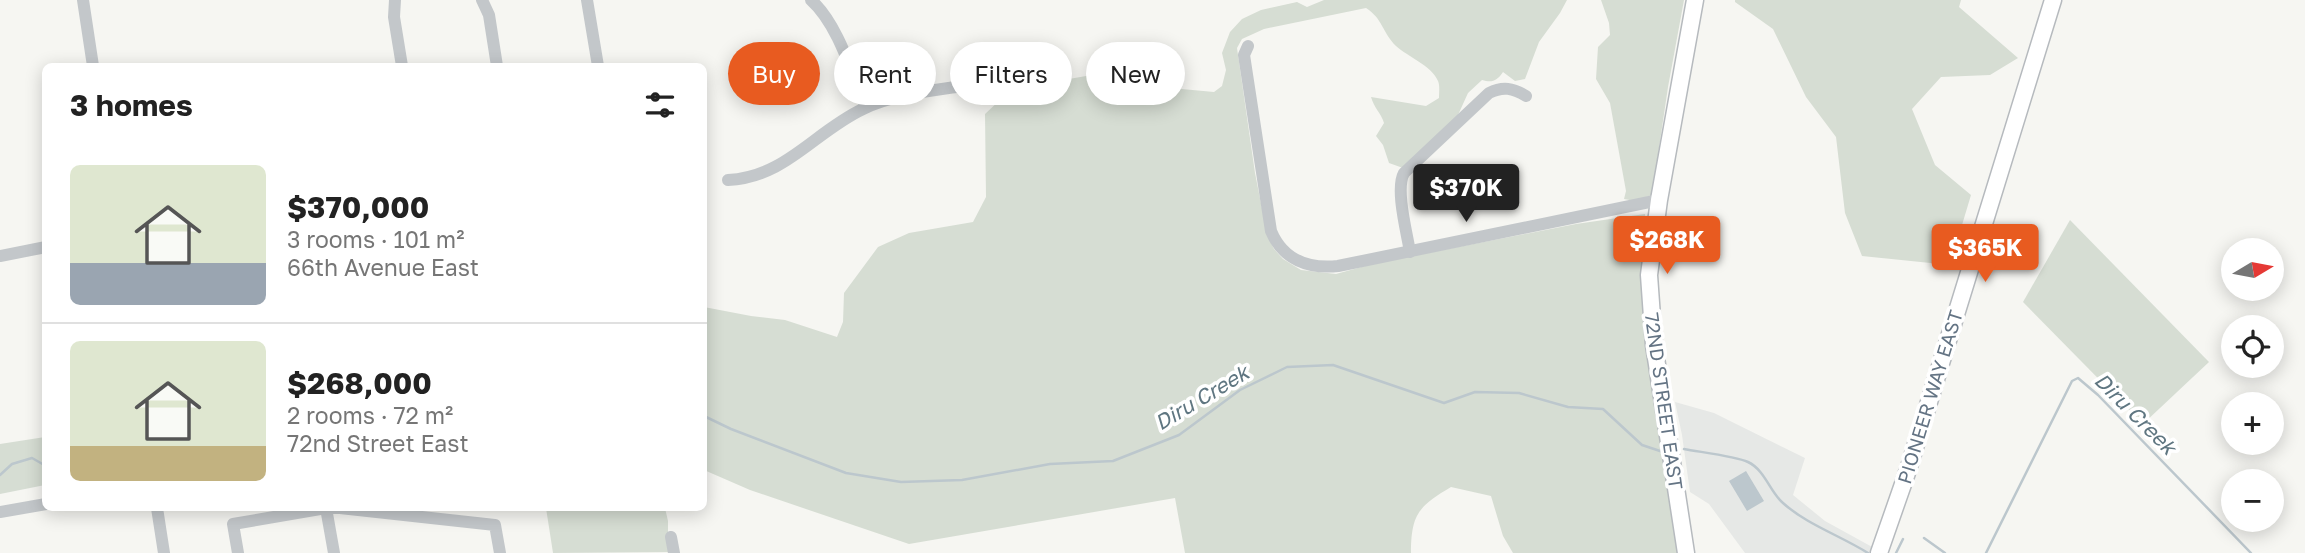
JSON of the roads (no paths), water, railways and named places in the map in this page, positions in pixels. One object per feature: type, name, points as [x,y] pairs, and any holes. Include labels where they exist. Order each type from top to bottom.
[{"type":"main road","name":"72ND STREET EAST","points":[[1686,553],[1650,310],[1649,275],[1659,200],[1695,0]]},
{"type":"main road","name":"PIONEER WAY EAST","points":[[1879,553],[1909,467],[2053,0]]},
{"type":"street","points":[[83,0],[93,63]]},
{"type":"street","points":[[396,0],[394,17],[402,63]]},
{"type":"street","points":[[482,0],[489,15],[497,63]]},
{"type":"street","points":[[587,0],[598,63]]},
{"type":"street","points":[[811,0],[829,23],[866,107]]},
{"type":"street","points":[[1248,46],[1244,55],[1271,231],[1288,256],[1302,263],[1338,266],[1659,200]]},
{"type":"street","points":[[728,180],[746,179],[777,168],[840,121],[866,107],[950,88]]},
{"type":"street","points":[[1410,252],[1400,184],[1404,173],[1489,93],[1497,89],[1511,88],[1526,96]]},
{"type":"street","points":[[0,256],[42,248]]},
{"type":"street","points":[[0,512],[42,505]]},
{"type":"street","points":[[157,511],[164,553]]},
{"type":"street","points":[[238,553],[233,524],[309,511]]},
{"type":"street","points":[[327,511],[334,553]]},
{"type":"street","points":[[369,511],[495,524],[500,553]]},
{"type":"street","points":[[671,537],[674,553]]},
{"type":"waterway","name":"Diru Creek","points":[[707,417],[846,473],[901,482],[962,480],[1050,464],[1113,461],[1179,435],[1240,390],[1287,367],[1333,365],[1444,403],[1475,392],[1519,393],[1568,407],[1603,409],[1642,445],[1663,452]]},
{"type":"waterway","name":"Diru Creek","points":[[1986,553],[2072,381],[2078,378],[2098,395],[2251,553]]},
{"type":"waterway","name":"Diru Creek","points":[[1684,449],[1748,462],[1759,470],[1778,498],[1792,510],[1868,553]]},
{"type":"waterway","name":"Diru Creek","points":[[0,475],[12,464],[32,458],[42,464]]},
{"type":"waterway","name":"Diru Creek","points":[[1924,538],[1945,553]]},
{"type":"waterway","name":"Diru Creek","points":[[1896,553],[1903,539]]}]
